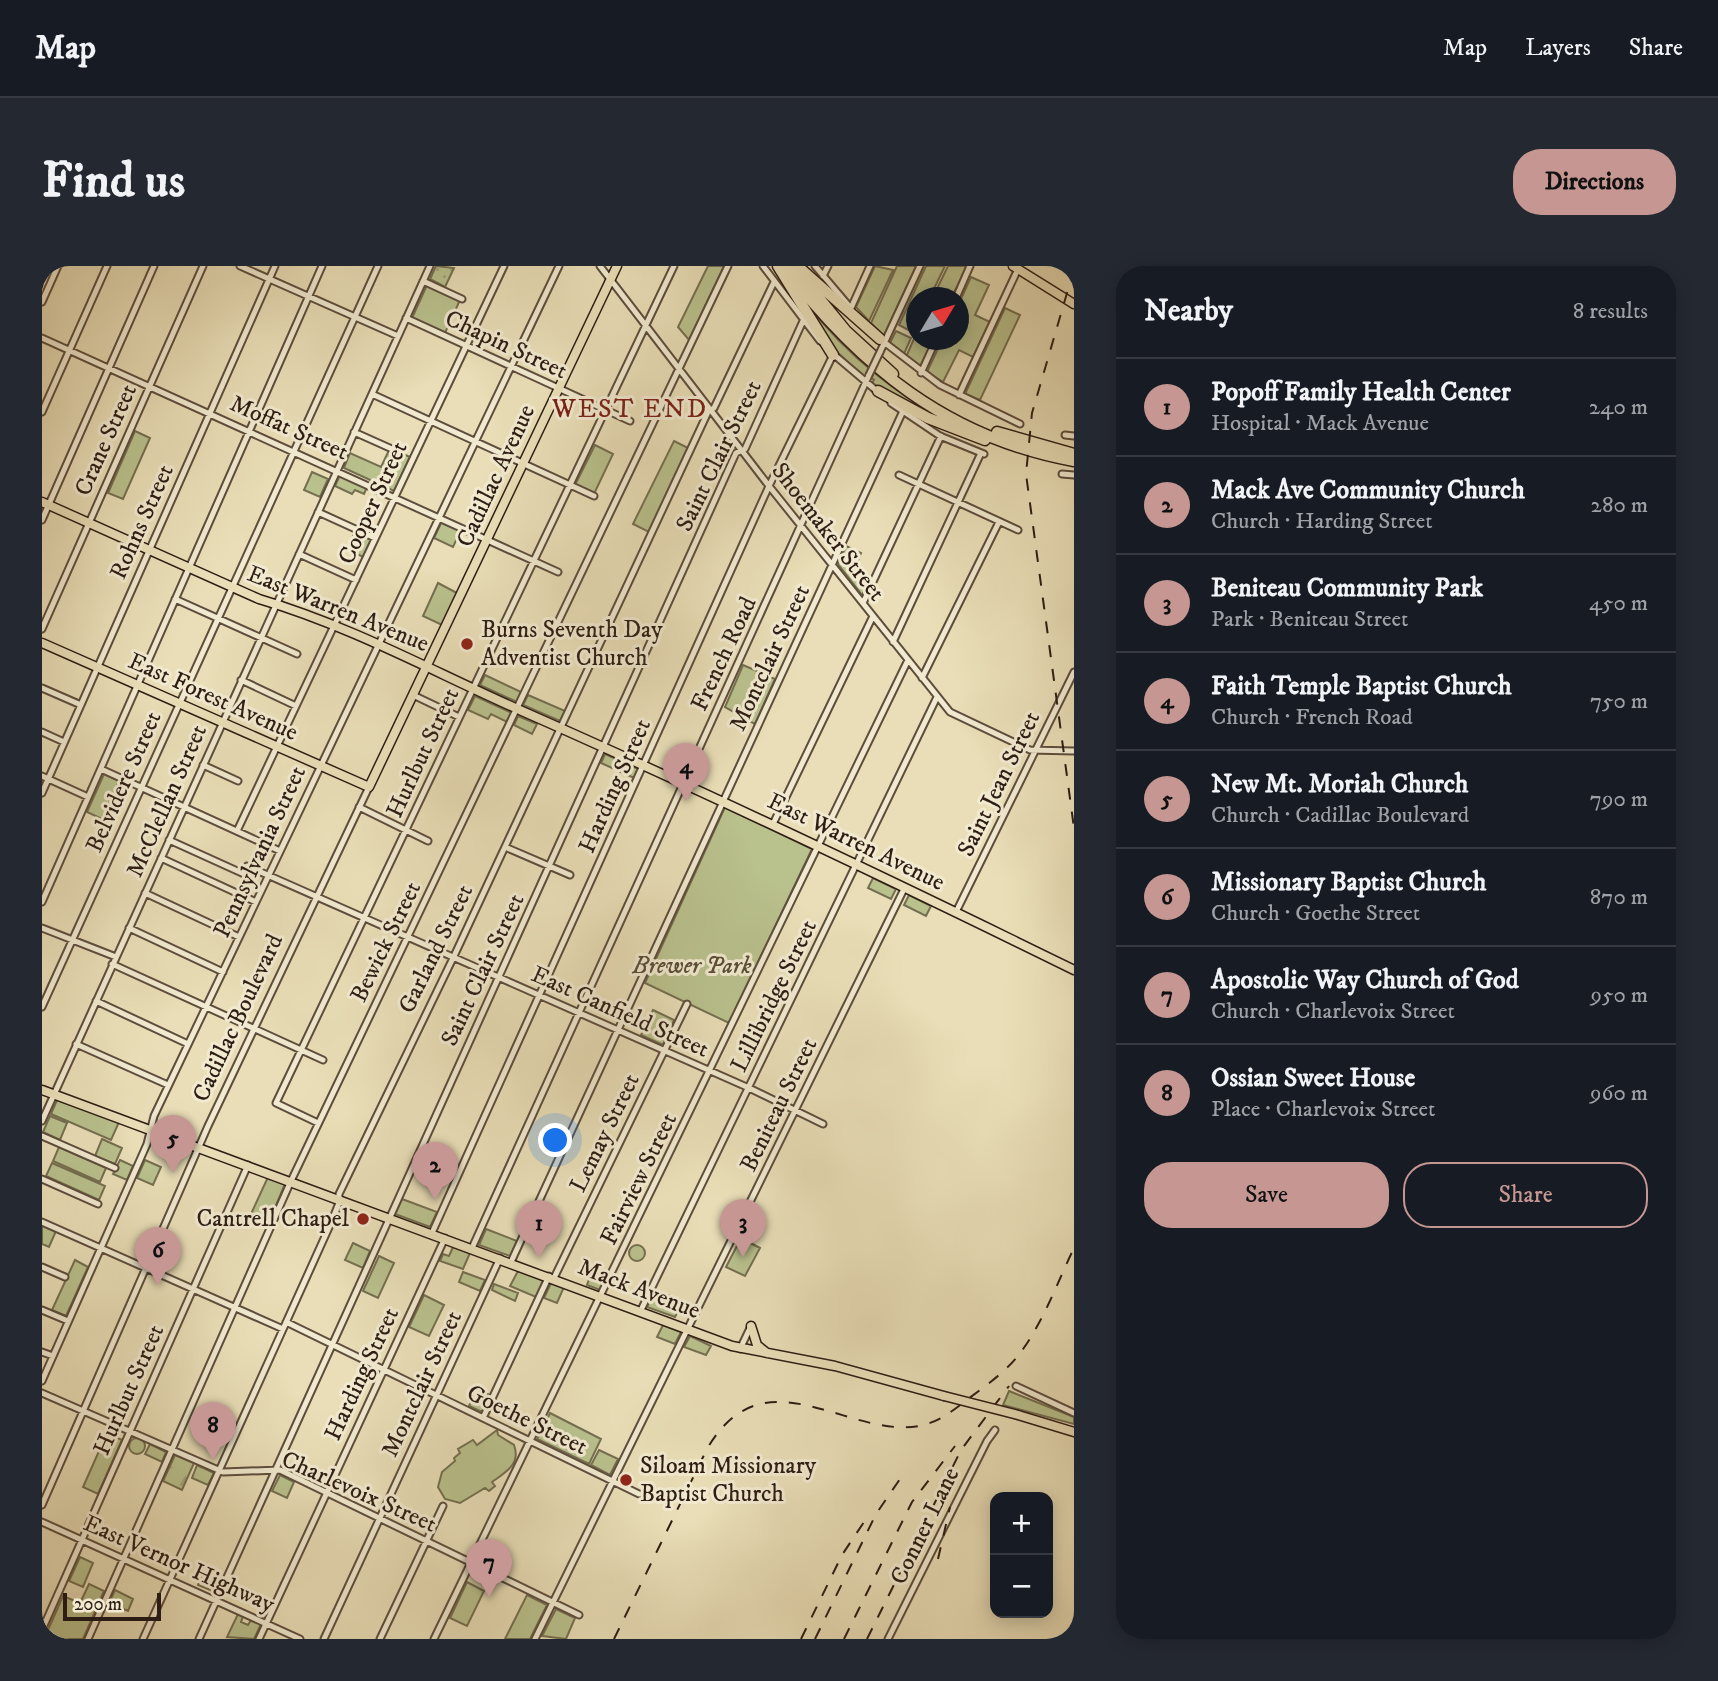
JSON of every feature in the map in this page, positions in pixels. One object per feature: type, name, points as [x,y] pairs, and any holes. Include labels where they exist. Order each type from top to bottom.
[{"type":"highway","points":[[778,266],[833,355]]},
{"type":"highway","points":[[783,266],[839,334],[888,378],[948,416],[1074,461]]},
{"type":"highway","points":[[793,266],[846,331],[897,377],[969,420],[1033,448],[1074,447]]},
{"type":"highway","points":[[799,266],[837,304],[882,341]]},
{"type":"highway","points":[[878,391],[970,435],[1074,454]]},
{"type":"main road","name":"Cadillac Avenue","points":[[427,666],[617,266]]},
{"type":"main road","points":[[1016,267],[1074,304]]},
{"type":"main road","name":"East Warren Avenue","points":[[45,503],[232,587],[379,644],[517,709],[724,800],[1074,970]]},
{"type":"main road","name":"East Forest Avenue","points":[[42,643],[369,787]]},
{"type":"main road","name":"Cadillac Boulevard","points":[[369,787],[427,666]]},
{"type":"main road","name":"Mack Avenue","points":[[42,1090],[512,1262],[740,1349],[835,1366],[1074,1432]]},
{"type":"main road","points":[[751,1326],[757,1345],[770,1355]]},
{"type":"street","points":[[42,302],[58,266]]},
{"type":"street","points":[[42,412],[107,266]]},
{"type":"street","points":[[42,520],[45,503],[154,266]]},
{"type":"street","name":"Crane Street","points":[[42,629],[203,266]]},
{"type":"street","points":[[240,266],[398,336]]},
{"type":"street","name":"Rohns Street","points":[[42,793],[45,778],[64,742],[275,266]]},
{"type":"street","points":[[42,902],[322,266]]},
{"type":"street","name":"Belvidere Street","points":[[42,1007],[378,266]]},
{"type":"street","name":"McClellan Street","points":[[42,1121],[430,266]]},
{"type":"street","name":"Cooper Street","points":[[237,831],[504,266]]},
{"type":"street","name":"Pennsylvania Street","points":[[42,1381],[147,1144],[150,1129],[168,1086],[558,266]]},
{"type":"street","name":"Shoemaker Street","points":[[600,266],[769,486],[952,714],[1034,751],[1074,751]]},
{"type":"street","name":"Hurlbut Street","points":[[318,1123],[276,1102],[674,266]]},
{"type":"street","name":"Bewick Street","points":[[88,1639],[290,1181],[728,266]]},
{"type":"street","points":[[763,266],[803,321],[833,355],[903,411],[941,436],[982,453],[893,642]]},
{"type":"street","points":[[815,266],[882,341],[921,373],[960,396],[1020,424]]},
{"type":"street","points":[[823,276],[828,266]]},
{"type":"street","points":[[851,308],[870,266]]},
{"type":"street","name":"French Road","points":[[472,1248],[880,352],[882,341],[920,266]]},
{"type":"street","points":[[961,287],[970,266]]},
{"type":"street","points":[[960,396],[1016,267]]},
{"type":"street","points":[[423,281],[462,299]]},
{"type":"street","name":"Garland Street","points":[[143,1639],[339,1199],[560,728],[774,282]]},
{"type":"street","name":"Chapin Street","points":[[406,318],[630,421]]},
{"type":"street","name":"Saint Clair Street","points":[[199,1639],[736,453],[745,449],[803,321]]},
{"type":"street","name":"Moffat Street","points":[[42,338],[250,429],[558,572]]},
{"type":"street","points":[[921,373],[931,350]]},
{"type":"street","name":"Harding Street","points":[[432,1233],[769,486],[833,355]]},
{"type":"street","points":[[372,394],[594,496]]},
{"type":"street","name":"Montclair Street","points":[[512,1262],[903,411]]},
{"type":"street","points":[[355,432],[392,449]]},
{"type":"street","points":[[1065,435],[1074,436]]},
{"type":"street","points":[[863,603],[941,436]]},
{"type":"street","points":[[1062,474],[1074,475]]},
{"type":"street","points":[[902,477],[1018,530]]},
{"type":"street","points":[[318,512],[375,538]]},
{"type":"street","points":[[922,678],[999,522]]},
{"type":"street","points":[[299,554],[356,580]]},
{"type":"street","points":[[175,599],[297,654]]},
{"type":"street","points":[[773,824],[873,616]]},
{"type":"street","name":"Fairview Street","points":[[434,1639],[908,660]]},
{"type":"street","name":"Saint Jean Street","points":[[956,912],[1074,672]]},
{"type":"street","points":[[241,680],[296,706]]},
{"type":"street","points":[[42,688],[80,705]]},
{"type":"street","points":[[413,695],[459,717]]},
{"type":"street","name":"Lillibridge Street","points":[[641,1310],[937,697]]},
{"type":"street","points":[[42,732],[64,742]]},
{"type":"street","points":[[203,765],[238,781]]},
{"type":"street","points":[[101,769],[280,851]]},
{"type":"street","points":[[45,778],[88,797]]},
{"type":"street","name":"Cadillac Boulevard","points":[[42,1505],[199,1147],[369,787]]},
{"type":"street","points":[[359,807],[428,841]]},
{"type":"street","points":[[169,840],[244,874]]},
{"type":"street","points":[[505,847],[570,875]]},
{"type":"street","points":[[161,858],[256,902]]},
{"type":"street","name":"East Canfield Street","points":[[247,866],[499,976],[823,1124]]},
{"type":"street","name":"Beniteau Street","points":[[535,1639],[905,887]]},
{"type":"street","points":[[145,893],[239,937]]},
{"type":"street","points":[[42,928],[116,957]]},
{"type":"street","points":[[129,928],[223,972]]},
{"type":"street","points":[[112,964],[323,1060]]},
{"type":"street","points":[[96,1001],[188,1044]]},
{"type":"street","name":"Lemay Street","points":[[483,1418],[687,1004]]},
{"type":"street","points":[[76,1044],[168,1086]]},
{"type":"street","points":[[42,1136],[115,1168]]},
{"type":"street","name":"Hurlbut Street","points":[[42,1630],[248,1165]]},
{"type":"street","points":[[42,1179],[98,1204]]},
{"type":"street","name":"Goethe Street","points":[[42,1222],[235,1307],[333,1344],[639,1494]]},
{"type":"street","name":"Harding Street","points":[[258,1639],[444,1238]]},
{"type":"street","name":"Montclair Street","points":[[324,1639],[500,1258]]},
{"type":"street","points":[[42,1267],[65,1277]]},
{"type":"street","points":[[42,1310],[68,1321]]},
{"type":"street","points":[[740,1349],[751,1326]]},
{"type":"street","points":[[42,1352],[53,1356]]},
{"type":"street","points":[[1016,1386],[1074,1413]]},
{"type":"street","name":"Charlevoix Street","points":[[42,1393],[219,1470],[276,1470],[327,1492],[579,1615]]},
{"type":"street","name":"Conner Lane","points":[[888,1639],[987,1441],[995,1430]]},
{"type":"street","points":[[380,1639],[443,1506]]},
{"type":"street","name":"East Vernor Highway","points":[[42,1522],[217,1599],[300,1639]]},
{"type":"green space","points":[[436,266],[454,268],[445,287],[430,279]]},
{"type":"green space","points":[[708,266],[724,266],[689,340],[678,327]]},
{"type":"green space","points":[[875,266],[893,270],[869,321],[856,307]]},
{"type":"green space","points":[[897,266],[916,266],[884,336],[871,323]]},
{"type":"green space","points":[[926,266],[945,266],[935,287],[916,287]]},
{"type":"green space","points":[[948,266],[967,266],[957,287],[938,287]]},
{"type":"green space","points":[[971,277],[989,285],[975,315],[990,322],[973,357],[959,350],[969,350],[969,287],[966,287]]},
{"type":"green space","points":[[427,285],[460,300],[445,333],[412,318]]},
{"type":"green space","points":[[804,300],[839,341],[879,376],[922,406],[969,433],[871,384],[874,380],[867,374],[864,378],[833,348]]},
{"type":"green space","points":[[1005,308],[1020,315],[980,400],[965,394]]},
{"type":"green space","points":[[906,310],[906,329],[899,325]]},
{"type":"green space","points":[[896,331],[906,336],[904,354],[890,343]]},
{"type":"green space","points":[[909,350],[928,350],[920,367],[906,357]]},
{"type":"green space","points":[[937,350],[959,350],[943,382],[927,372]]},
{"type":"green space","points":[[135,431],[150,438],[123,499],[108,493]]},
{"type":"green space","points":[[674,441],[688,448],[649,532],[633,524]]},
{"type":"green space","points":[[595,445],[613,454],[594,494],[575,485]]},
{"type":"green space","points":[[390,448],[410,457],[394,491],[344,468],[350,453],[381,467]]},
{"type":"green space","points":[[312,472],[328,479],[320,497],[304,490]]},
{"type":"green space","points":[[340,475],[367,487],[364,494],[355,490],[352,494],[335,486]]},
{"type":"green space","points":[[442,521],[461,530],[453,547],[434,538]]},
{"type":"green space","points":[[355,532],[371,540],[363,557],[347,549]]},
{"type":"green space","points":[[846,546],[861,553],[856,566],[869,581],[862,595],[838,564]]},
{"type":"green space","points":[[438,583],[457,593],[442,625],[423,616]]},
{"type":"green space","points":[[743,665],[775,679],[755,724],[725,707]]},
{"type":"green space","points":[[485,675],[521,692],[517,702],[480,685]]},
{"type":"green space","points":[[528,695],[565,711],[560,721],[523,705]]},
{"type":"green space","points":[[475,696],[512,713],[507,722],[491,714],[488,719],[468,710]]},
{"type":"green space","points":[[518,716],[537,724],[532,734],[514,725]]},
{"type":"green space","points":[[605,754],[638,769],[634,778],[601,763]]},
{"type":"green space","points":[[104,774],[119,781],[102,819],[87,812]]},
{"type":"green space","name":"Brewer Park","points":[[725,807],[812,849],[729,1023],[645,983]]},
{"type":"green space","points":[[873,878],[896,889],[891,899],[868,888]]},
{"type":"green space","points":[[909,895],[931,906],[926,916],[904,905]]},
{"type":"green space","points":[[653,1010],[674,1020],[663,1045],[641,1035]]},
{"type":"green space","points":[[57,1100],[119,1122],[111,1140],[51,1114]]},
{"type":"green space","points":[[50,1116],[67,1123],[60,1140],[43,1132]]},
{"type":"green space","points":[[102,1139],[122,1148],[115,1164],[95,1156]]},
{"type":"green space","points":[[59,1147],[106,1168],[100,1182],[53,1161]]},
{"type":"green space","points":[[120,1160],[133,1166],[127,1180],[113,1174]]},
{"type":"green space","points":[[145,1160],[161,1167],[153,1185],[137,1178]]},
{"type":"green space","points":[[52,1163],[105,1186],[99,1200],[46,1176]]},
{"type":"green space","points":[[268,1177],[285,1184],[269,1222],[251,1214]]},
{"type":"green space","points":[[402,1199],[437,1212],[430,1227],[395,1214]]},
{"type":"green space","points":[[42,1225],[56,1231],[49,1247],[42,1244]]},
{"type":"green space","points":[[486,1229],[517,1241],[510,1256],[479,1245]]},
{"type":"green space","points":[[741,1238],[760,1248],[745,1276],[726,1267]]},
{"type":"green space","points":[[353,1243],[370,1251],[363,1268],[345,1260]]},
{"type":"green space","points":[[634,1245],[640,1245],[645,1253],[643,1259],[634,1261],[629,1256],[629,1250]]},
{"type":"green space","points":[[453,1247],[470,1253],[463,1269],[440,1261],[443,1254],[449,1256]]},
{"type":"green space","points":[[379,1256],[394,1263],[378,1298],[363,1291]]},
{"type":"green space","points":[[75,1260],[88,1267],[66,1316],[52,1310]]},
{"type":"green space","points":[[593,1269],[607,1275],[600,1290],[587,1285]]},
{"type":"green space","points":[[518,1271],[544,1280],[536,1297],[510,1286]]},
{"type":"green space","points":[[463,1272],[485,1280],[480,1291],[459,1282]]},
{"type":"green space","points":[[551,1283],[564,1287],[557,1303],[544,1298]]},
{"type":"green space","points":[[494,1284],[518,1293],[515,1301],[492,1290]]},
{"type":"green space","points":[[655,1290],[683,1301],[675,1317],[647,1307]]},
{"type":"green space","points":[[424,1295],[444,1305],[429,1336],[409,1327]]},
{"type":"green space","points":[[663,1325],[681,1332],[675,1344],[657,1337]]},
{"type":"green space","points":[[690,1336],[711,1346],[706,1355],[684,1347]]},
{"type":"green space","points":[[477,1389],[490,1395],[482,1412],[469,1406]]},
{"type":"green space","points":[[1009,1391],[1074,1417],[1074,1424],[1003,1405]]},
{"type":"green space","points":[[550,1413],[601,1439],[589,1464],[537,1439]]},
{"type":"green space","points":[[497,1430],[498,1435],[514,1445],[516,1452],[511,1467],[492,1482],[495,1486],[489,1491],[485,1488],[460,1503],[445,1499],[438,1487],[442,1472],[460,1453],[458,1449],[473,1440],[477,1445]]},
{"type":"green space","points":[[107,1433],[122,1440],[98,1494],[83,1487]]},
{"type":"green space","points":[[134,1438],[140,1438],[145,1446],[143,1452],[134,1454],[129,1449],[129,1443]]},
{"type":"green space","points":[[150,1444],[166,1452],[162,1462],[145,1454]]},
{"type":"green space","points":[[599,1450],[618,1459],[610,1475],[591,1465]]},
{"type":"green space","points":[[175,1455],[194,1463],[182,1490],[163,1481]]},
{"type":"green space","points":[[197,1465],[214,1473],[208,1485],[192,1478]]},
{"type":"green space","points":[[280,1475],[294,1482],[287,1498],[272,1491]]},
{"type":"green space","points":[[80,1557],[93,1563],[83,1587],[69,1581]]},
{"type":"green space","points":[[203,1574],[220,1581],[215,1592],[198,1585]]},
{"type":"green space","points":[[467,1582],[484,1591],[467,1626],[450,1618]]},
{"type":"green space","points":[[89,1584],[104,1591],[83,1639],[44,1639],[63,1596],[80,1603]]},
{"type":"green space","points":[[115,1590],[133,1599],[128,1611],[109,1603]]},
{"type":"green space","points":[[527,1595],[547,1605],[530,1639],[505,1639]]},
{"type":"green space","points":[[556,1609],[575,1618],[566,1639],[542,1636]]},
{"type":"green space","points":[[238,1614],[243,1616],[241,1622],[248,1625],[251,1620],[261,1624],[254,1639],[227,1637]]},
{"type":"railway","points":[[1074,269],[1032,413],[1026,474],[1074,828]]},
{"type":"railway","points":[[614,1639],[707,1449],[730,1420],[756,1405],[783,1402],[812,1406],[870,1423],[899,1427],[927,1424],[938,1419],[994,1380],[1017,1357],[1042,1318],[1074,1248]]},
{"type":"railway","points":[[867,1639],[961,1450],[1009,1386]]},
{"type":"railway","points":[[844,1639],[912,1502],[955,1446]]},
{"type":"railway","points":[[815,1639],[876,1514],[900,1479]]},
{"type":"railway","points":[[938,1559],[950,1507]]},
{"type":"railway","points":[[801,1639],[842,1555],[864,1522]]},
{"type":"place","name":"Burns Seventh Day Adventist Church","points":[[467,644]]},
{"type":"place","name":"Faith Temple Baptist Church","points":[[686,801]]},
{"type":"place","name":"New Mt. Moriah Church","points":[[173,1173]]},
{"type":"place","name":"Mack Ave Community Church","points":[[435,1200]]},
{"type":"place","name":"Cantrell Chapel","points":[[363,1219]]},
{"type":"place","name":"Beniteau Community Park","points":[[743,1257]]},
{"type":"place","name":"Popoff Family Health Center","points":[[539,1258]]},
{"type":"place","name":"Missionary Baptist Church","points":[[158,1285]]},
{"type":"place","name":"Ossian Sweet House","points":[[213,1460]]},
{"type":"place","name":"Siloam Missionary Baptist Church","points":[[626,1480]]},
{"type":"place","name":"Apostolic Way Church of God","points":[[489,1597]]},
{"type":"district","name":"WEST END","points":[[630,409]]}]
